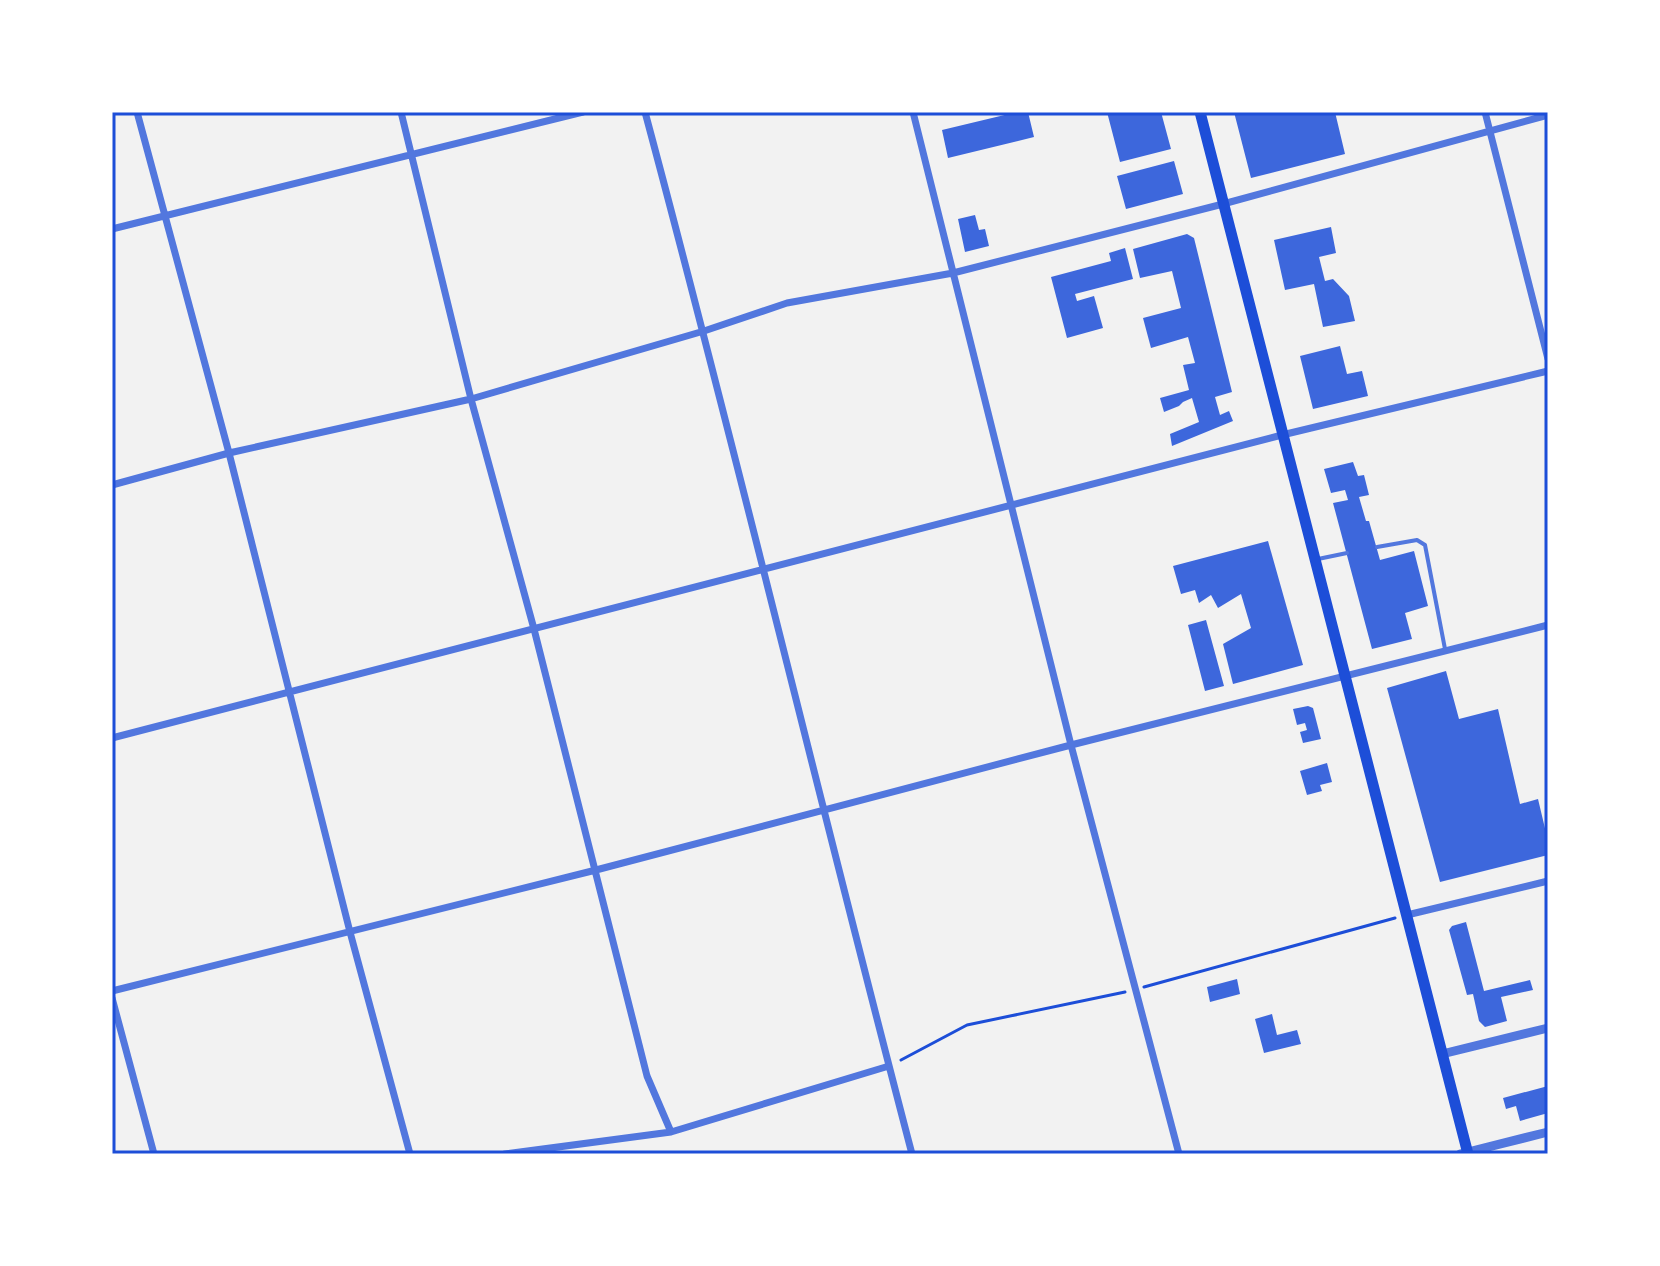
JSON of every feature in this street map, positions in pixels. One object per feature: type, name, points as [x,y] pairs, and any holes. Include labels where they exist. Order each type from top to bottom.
[{"type":"main road","points":[[1200,112],[1407,915],[1465,1153]]},
{"type":"street","points":[[137,112],[229,453],[350,932],[410,1154]]},
{"type":"street","points":[[401,112],[471,399],[534,629],[647,1076],[671,1132]]},
{"type":"street","points":[[112,229],[583,112]]},
{"type":"street","points":[[645,112],[704,331],[912,1154]]},
{"type":"street","points":[[913,112],[1071,745],[1179,1154]]},
{"type":"street","points":[[1485,112],[1548,359]]},
{"type":"street","points":[[112,485],[229,453],[471,399],[704,331],[787,303],[953,273],[1223,204],[1548,115]]},
{"type":"street","points":[[112,738],[1282,435],[1548,371]]},
{"type":"street","points":[[112,991],[1548,625]]},
{"type":"street","points":[[1407,915],[1548,881]]},
{"type":"street","points":[[112,998],[154,1154]]},
{"type":"street","points":[[1442,1054],[1548,1028]]},
{"type":"street","points":[[505,1154],[671,1132],[889,1066]]},
{"type":"street","points":[[1465,1153],[1548,1132]]},
{"type":"lane","points":[[1377,547],[1417,540],[1425,545],[1445,652]]},
{"type":"lane","points":[[1315,559],[1347,553]]},
{"type":"path","points":[[889,1066],[967,1025],[1136,989],[1407,915]]},
{"type":"building","points":[[1028,112],[1034,137],[948,158],[942,130]]},
{"type":"building","points":[[1107,112],[1161,112],[1171,149],[1120,162]]},
{"type":"building","points":[[1234,112],[1335,112],[1345,154],[1251,178]]},
{"type":"building","points":[[1174,161],[1183,194],[1126,209],[1117,176]]},
{"type":"building","points":[[975,215],[979,230],[985,229],[989,246],[965,252],[958,219]]},
{"type":"building","points":[[1331,227],[1336,253],[1319,257],[1325,281],[1333,279],[1349,296],[1355,321],[1323,327],[1314,284],[1285,290],[1274,240]]},
{"type":"building","points":[[1187,234],[1194,238],[1232,392],[1215,397],[1220,415],[1229,411],[1233,421],[1172,446],[1170,434],[1199,422],[1192,398],[1164,412],[1160,398],[1189,390],[1183,365],[1195,363],[1188,337],[1151,348],[1143,318],[1181,308],[1172,271],[1140,278],[1133,249]]},
{"type":"building","points":[[1125,248],[1133,279],[1075,294],[1077,301],[1094,296],[1103,328],[1067,338],[1051,277],[1111,261],[1109,253]]},
{"type":"building","points":[[1340,346],[1347,374],[1362,371],[1368,396],[1313,409],[1300,356]]},
{"type":"building","points":[[1353,462],[1358,476],[1364,475],[1369,495],[1359,497],[1380,560],[1414,551],[1428,606],[1405,613],[1412,639],[1372,649],[1333,503],[1348,500],[1345,490],[1331,493],[1324,469]]},
{"type":"building","points":[[1268,541],[1303,665],[1233,684],[1223,644],[1251,628],[1241,594],[1218,608],[1211,595],[1199,603],[1195,590],[1181,594],[1173,566]]},
{"type":"building","points":[[1206,620],[1224,686],[1205,691],[1188,625]]},
{"type":"building","points":[[1446,671],[1459,719],[1498,709],[1520,804],[1538,799],[1548,841],[1548,855],[1440,882],[1387,688]]},
{"type":"building","points":[[1313,708],[1321,739],[1303,743],[1300,732],[1307,730],[1305,723],[1297,725],[1293,709]]},
{"type":"building","points":[[1327,763],[1332,782],[1320,785],[1322,791],[1307,795],[1300,771]]},
{"type":"building","points":[[1466,922],[1484,991],[1530,980],[1533,990],[1501,997],[1507,1021],[1485,1027],[1479,1021],[1473,994],[1467,995],[1449,930]]},
{"type":"building","points":[[1237,979],[1240,994],[1210,1002],[1207,987]]},
{"type":"building","points":[[1272,1014],[1277,1035],[1297,1030],[1301,1044],[1264,1053],[1255,1019]]},
{"type":"building","points":[[1548,1086],[1548,1113],[1520,1121],[1516,1106],[1506,1109],[1503,1098]]}]
